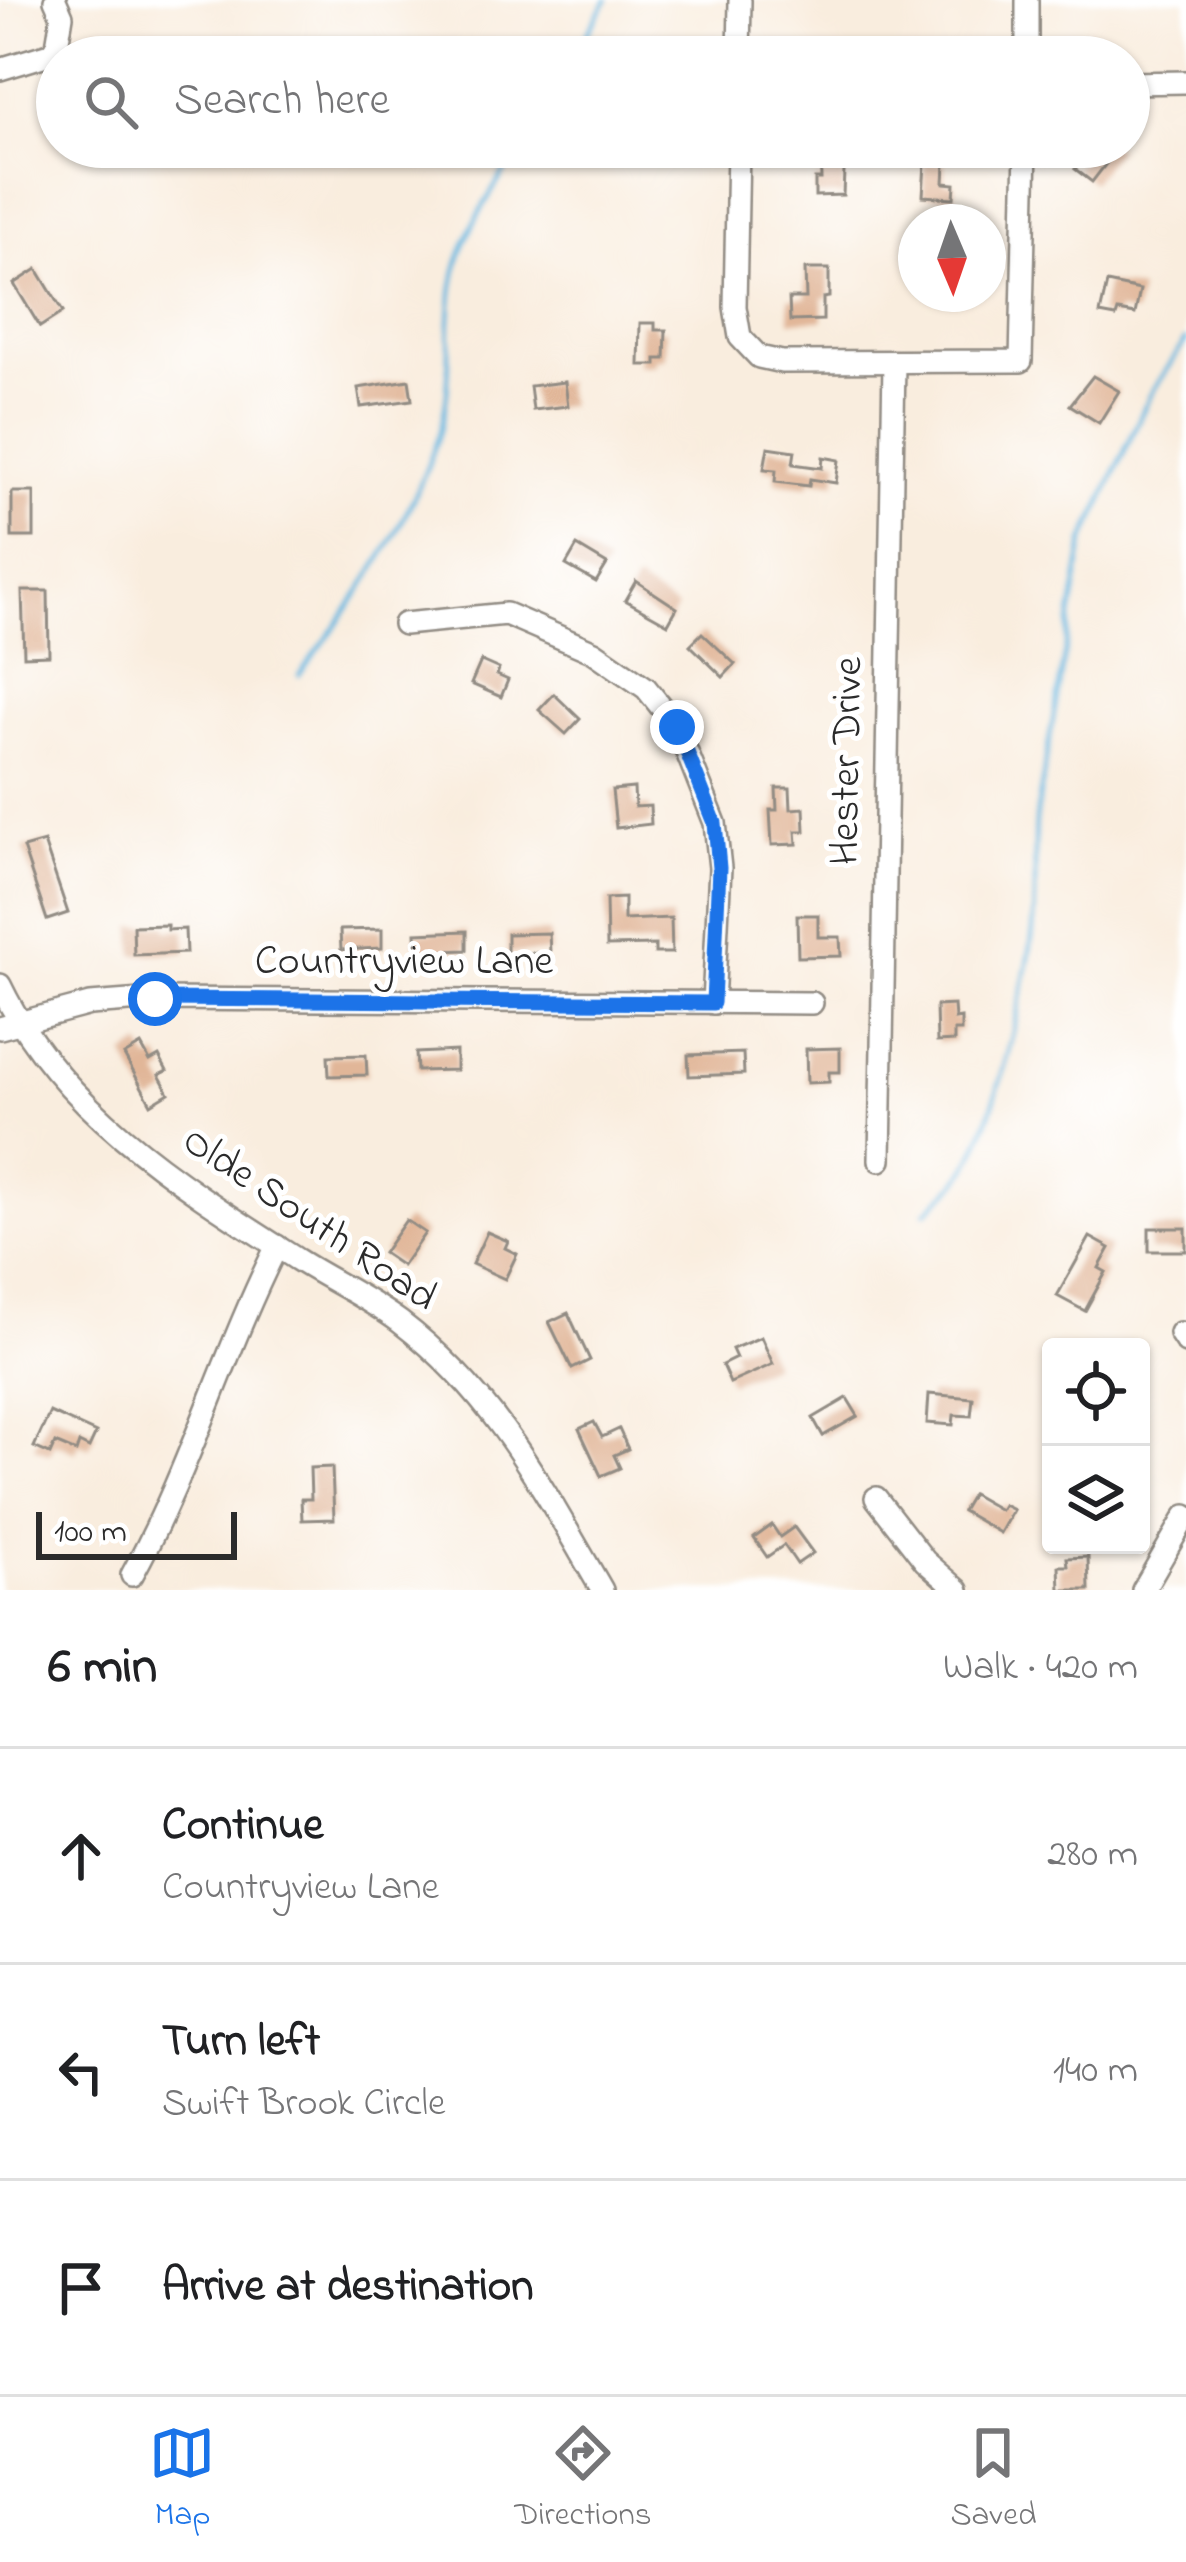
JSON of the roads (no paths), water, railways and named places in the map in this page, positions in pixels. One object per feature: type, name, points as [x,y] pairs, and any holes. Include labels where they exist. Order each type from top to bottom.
[{"type":"street","points":[[55,0],[62,16],[59,36]]},
{"type":"street","points":[[739,36],[740,0]]},
{"type":"street","points":[[1027,0],[1027,36]]},
{"type":"street","points":[[0,69],[36,58]]},
{"type":"street","points":[[1150,82],[1186,82]]},
{"type":"street","points":[[738,168],[735,307],[740,337],[759,357],[782,362],[894,363],[1021,362],[1026,168]]},
{"type":"street","name":"Hester Drive","points":[[880,1160],[894,363]]},
{"type":"street","points":[[404,624],[506,614],[594,652],[646,688],[677,727],[715,823],[719,868],[713,1003]]},
{"type":"street","name":"Olde South Road","points":[[0,985],[9,1026],[64,1084],[143,1155],[399,1322],[467,1384],[510,1433],[602,1590]]},
{"type":"street","name":"Countryview Lane","points":[[9,1026],[90,1004],[155,999],[812,1003]]},
{"type":"street","points":[[132,1574],[156,1531],[245,1309],[277,1246]]},
{"type":"street","points":[[876,1498],[925,1561],[958,1590]]},
{"type":"street","points":[[1143,1590],[1186,1516]]},
{"type":"waterway","points":[[586,36],[607,0]]},
{"type":"waterway","points":[[299,675],[378,563],[425,472],[446,402],[457,267],[479,213],[507,168]]},
{"type":"waterway","points":[[926,1212],[959,1180],[971,1160],[995,1098],[1015,1023],[1033,931],[1037,811],[1084,542],[1149,397],[1186,340]]}]
